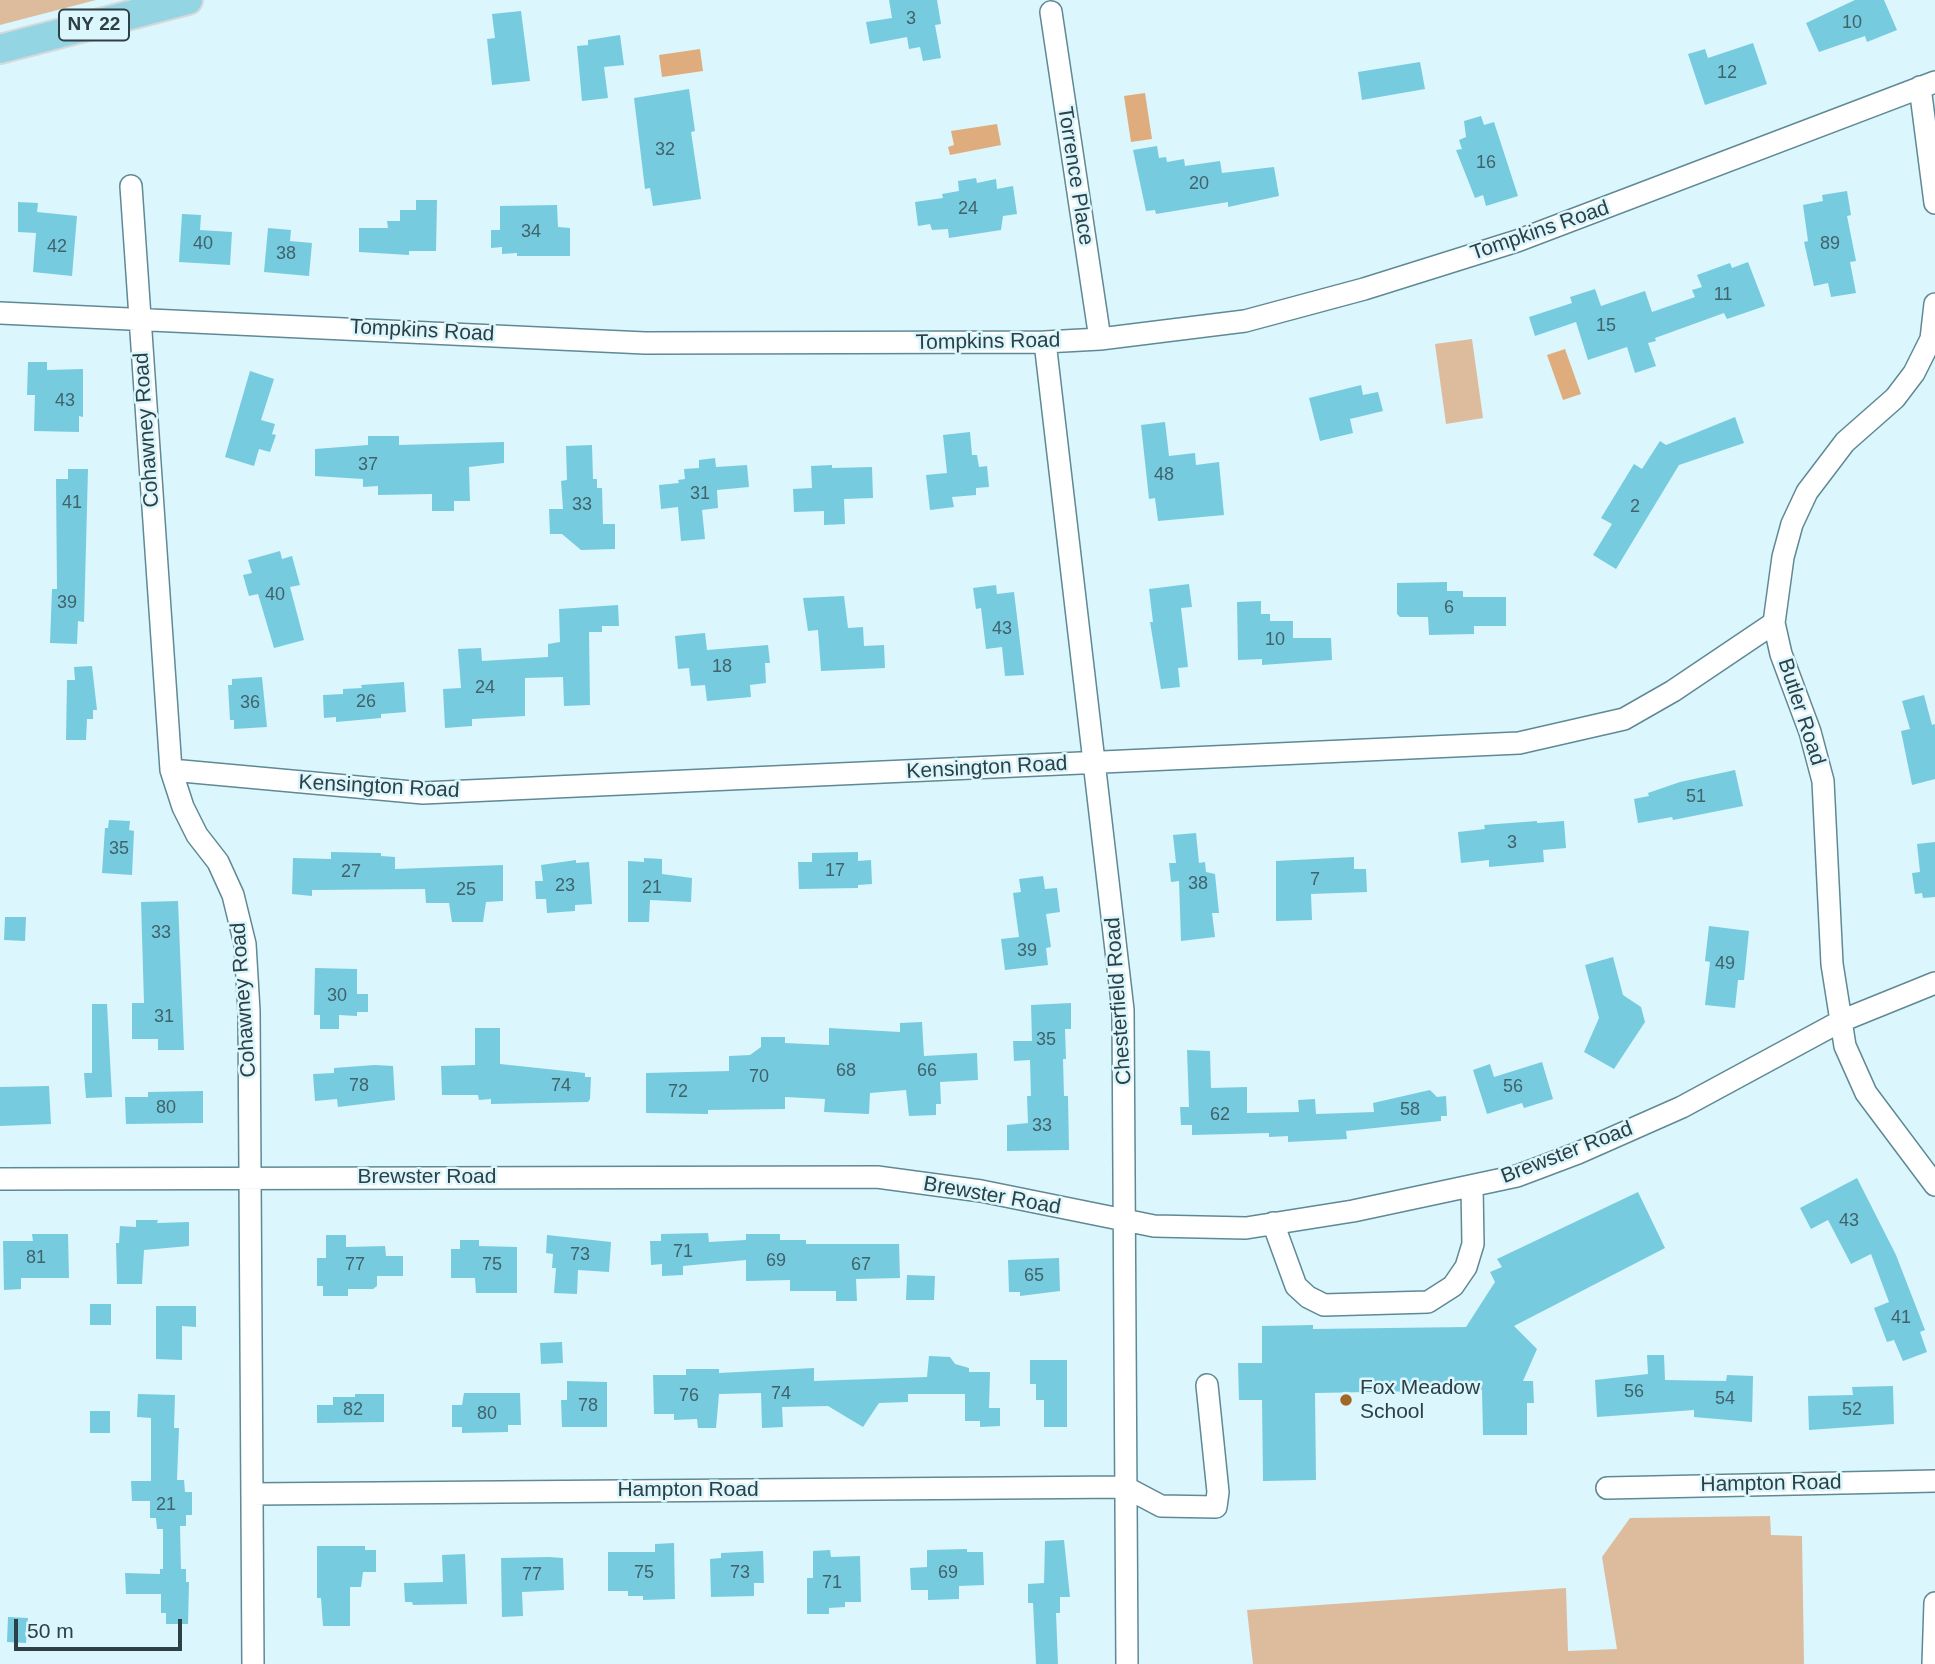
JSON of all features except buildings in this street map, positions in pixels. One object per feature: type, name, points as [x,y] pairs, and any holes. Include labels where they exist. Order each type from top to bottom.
[{"type":"main road","name":"NY 22","points":[[0,49],[188,0]]},
{"type":"street","name":"Torrence Place","points":[[1051,12],[1100,339]]},
{"type":"street","name":"Tompkins Road","points":[[0,313],[645,343],[1045,342],[1100,339],[1245,321],[1364,289],[1517,241],[1928,85]]},
{"type":"street","points":[[1928,85],[1935,203]]},
{"type":"street","name":"Cohawney Road","points":[[131,186],[171,770],[183,807],[197,835],[218,862],[240,916],[249,1011],[253,1664]]},
{"type":"street","name":"Butler Road","points":[[1935,304],[1924,372],[1845,442],[1807,492],[1792,524],[1783,557],[1774,623],[1781,654],[1810,732],[1823,781],[1828,917],[1845,1046],[1866,1093],[1935,1185]]},
{"type":"street","name":"Chesterfield Road","points":[[1045,342],[1123,1010],[1127,1664]]},
{"type":"street","name":"Kensington Road","points":[[171,770],[423,793],[1519,743],[1625,719],[1645,709],[1774,623]]},
{"type":"street","name":"Brewster Road","points":[[0,1179],[877,1177],[981,1191],[1124,1220],[1180,1228],[1246,1228],[1517,1176],[1590,1148],[1682,1107],[1841,1021],[1935,984]]},
{"type":"street","points":[[1273,1223],[1296,1286],[1308,1297],[1324,1305],[1428,1302],[1453,1286],[1466,1267],[1473,1244],[1472,1186]]},
{"type":"street","points":[[1125,1487],[1161,1506],[1216,1507],[1218,1492],[1207,1385]]},
{"type":"street","name":"Hampton Road","points":[[1607,1488],[1935,1481]]},
{"type":"street","name":"Hampton Road","points":[[252,1494],[1125,1487]]},
{"type":"street","points":[[1933,1664],[1935,1602]]},
{"type":"shaded area","points":[[0,0],[96,0],[0,25]]},
{"type":"shaded area","points":[[700,49],[703,71],[662,77],[659,55]]},
{"type":"shaded area","points":[[1145,93],[1152,139],[1131,142],[1124,96]]},
{"type":"shaded area","points":[[997,124],[1001,145],[950,155],[948,147],[954,145],[951,131]]},
{"type":"shaded area","points":[[1472,339],[1483,418],[1446,424],[1435,344]]},
{"type":"shaded area","points":[[1565,349],[1581,394],[1563,400],[1547,355]]},
{"type":"shaded area","points":[[1770,1516],[1771,1535],[1802,1536],[1804,1664],[1253,1664],[1247,1610],[1566,1588],[1568,1651],[1617,1649],[1602,1557],[1630,1518]]},
{"type":"place","name":"Fox Meadow School","points":[[1346,1400]]}]
